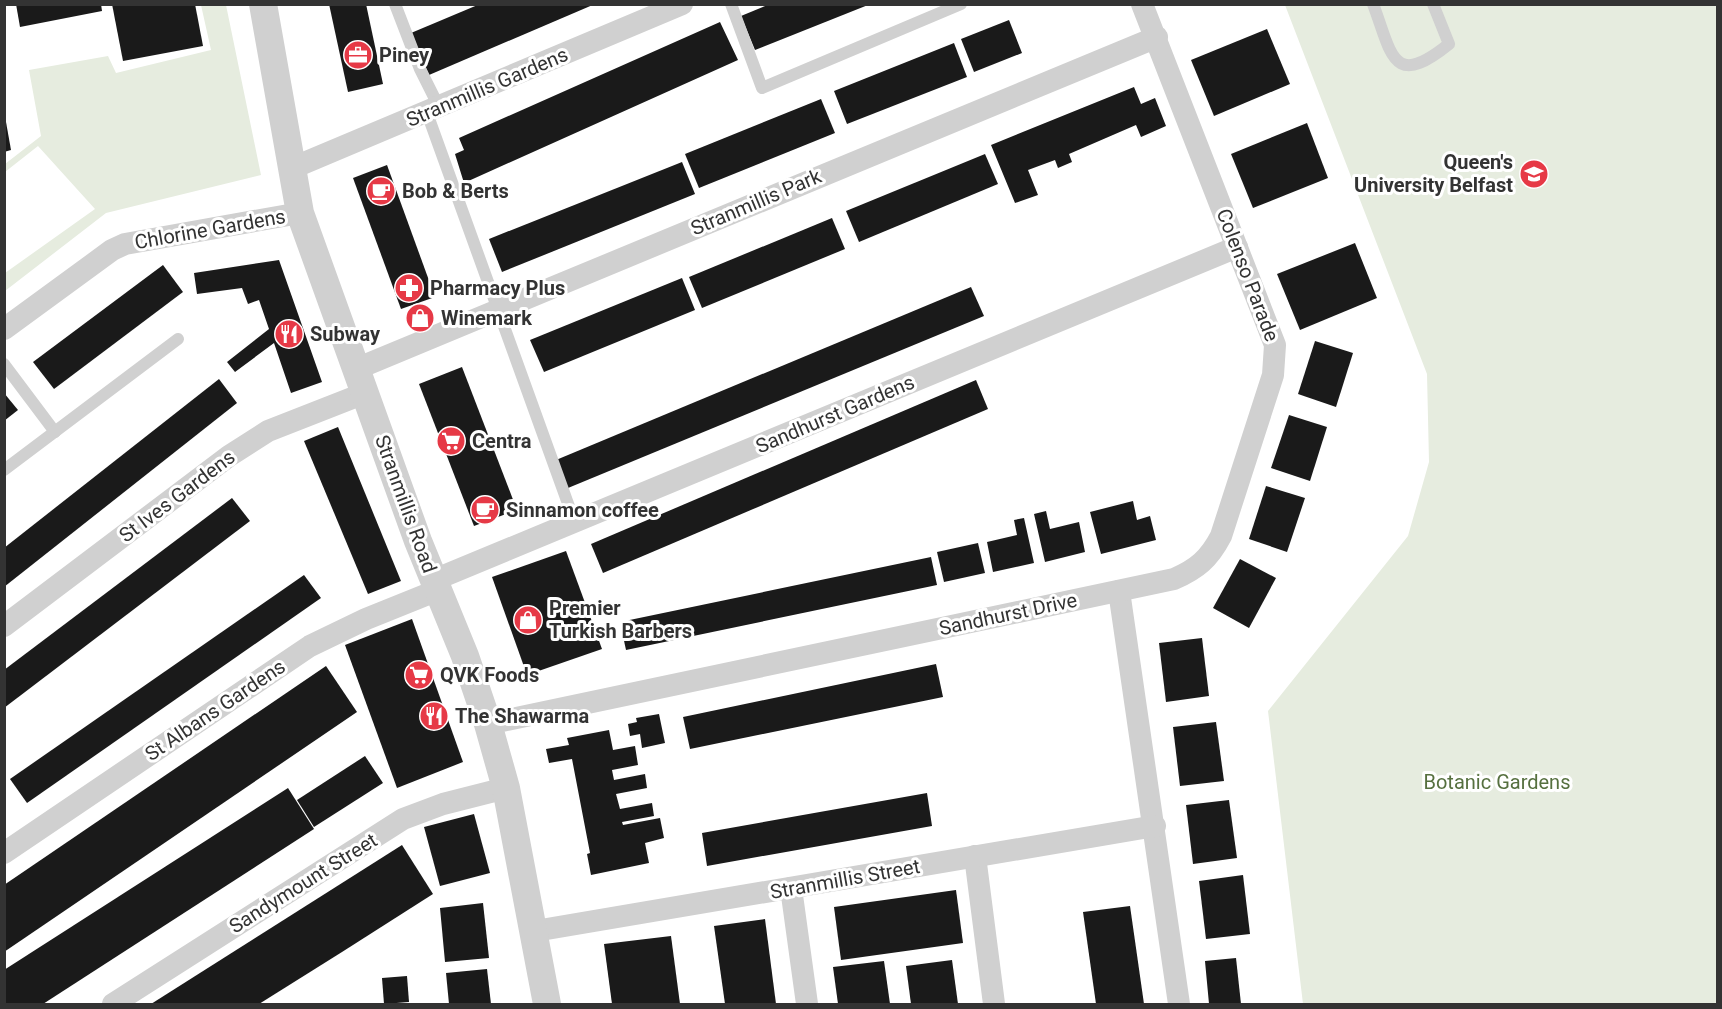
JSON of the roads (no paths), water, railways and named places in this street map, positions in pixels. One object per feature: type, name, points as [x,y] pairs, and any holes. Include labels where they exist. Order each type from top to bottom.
[{"type":"street","name":"Stranmillis Road","points":[[263,4],[290,169],[300,213],[436,585],[465,656],[488,724],[506,788],[535,931],[547,1005]]},
{"type":"street","name":"Stranmillis Gardens","points":[[290,169],[682,4]]},
{"type":"street","name":"Colenso Parade","points":[[1119,591],[1174,579],[1195,570],[1211,555],[1221,536],[1276,360],[1275,345],[1157,37],[1142,4]]},
{"type":"street","name":"Stranmillis Park","points":[[361,381],[499,310],[1157,37]]},
{"type":"street","name":"Chlorine Gardens","points":[[4,329],[112,250],[124,244],[300,213]]},
{"type":"street","name":"Sandhurst Gardens","points":[[436,585],[575,524],[1237,247]]},
{"type":"street","name":"St Ives Gardens","points":[[4,626],[229,456],[268,431],[361,381]]},
{"type":"street","name":"St Albans Gardens","points":[[4,853],[310,646],[436,585]]},
{"type":"street","name":"Sandhurst Drive","points":[[488,724],[1119,591]]},
{"type":"street","points":[[1119,591],[1155,826],[1179,1005]]},
{"type":"street","name":"Sandymount Street","points":[[113,1005],[403,819],[443,804],[506,788]]},
{"type":"street","name":"Stranmillis Street","points":[[535,931],[1155,826]]},
{"type":"street","points":[[975,856],[994,1005]]},
{"type":"street","points":[[791,888],[807,1005]]},
{"type":"lane","points":[[395,4],[420,69],[499,310],[575,524]]},
{"type":"lane","points":[[731,4],[762,88],[961,4]]},
{"type":"lane","points":[[1373,4],[1393,57],[1399,64],[1409,67],[1430,60],[1449,44],[1433,4]]},
{"type":"lane","points":[[4,470],[178,339]]},
{"type":"lane","points":[[4,364],[55,432]]},
{"type":"place","name":"Piney","points":[[358,55]]},
{"type":"place","name":"Queen's University Belfast","points":[[1534,174]]},
{"type":"place","name":"Bob & Berts","points":[[381,191]]},
{"type":"place","name":"Pharmacy Plus","points":[[409,288]]},
{"type":"place","name":"Winemark","points":[[420,318]]},
{"type":"place","name":"Subway","points":[[289,334]]},
{"type":"place","name":"Centra","points":[[451,441]]},
{"type":"place","name":"Sinnamon coffee","points":[[485,510]]},
{"type":"place","name":"Premier Turkish Barbers","points":[[528,620]]},
{"type":"place","name":"QVK Foods","points":[[419,675]]},
{"type":"place","name":"The Shawarma","points":[[434,716]]},
{"type":"park label","name":"Botanic Gardens","points":[[1497,782]]}]
